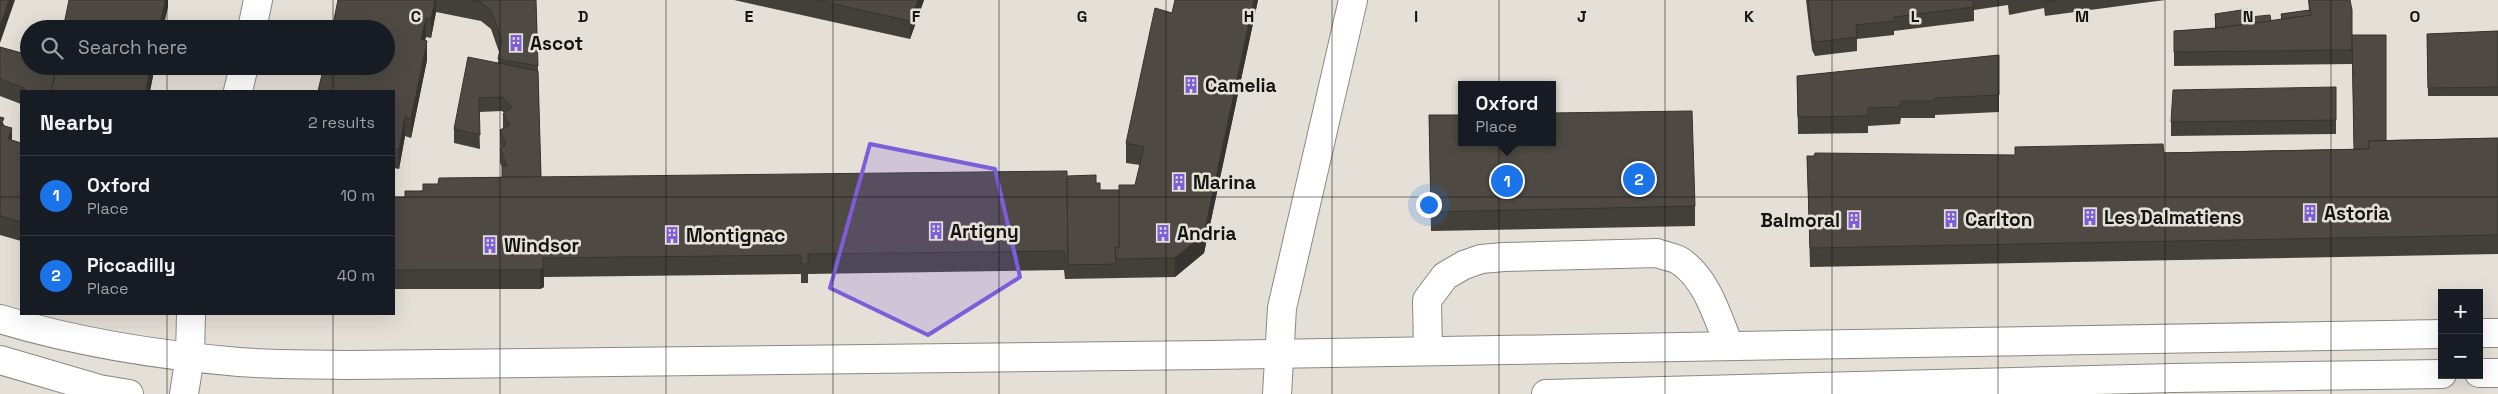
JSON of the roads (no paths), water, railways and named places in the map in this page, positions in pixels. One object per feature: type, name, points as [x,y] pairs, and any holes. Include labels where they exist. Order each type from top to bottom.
[{"type":"street","points":[[254,20],[258,0]]},
{"type":"street","points":[[1277,394],[1282,308],[1353,0]]},
{"type":"street","points":[[238,90],[242,75]]},
{"type":"street","points":[[1428,350],[1427,300],[1445,276],[1464,265],[1482,259],[1504,257],[1657,253],[1679,260],[1696,275],[1709,297],[1729,345]]},
{"type":"street","points":[[184,394],[190,356],[191,315]]},
{"type":"street","points":[[0,319],[45,333],[108,346],[240,362],[349,365],[1279,354],[2438,334]]},
{"type":"street","points":[[2483,333],[2498,333]]},
{"type":"street","points":[[0,360],[99,389],[129,394]]},
{"type":"street","points":[[2483,373],[2498,373]]},
{"type":"street","points":[[1546,394],[2173,378],[2439,381]]},
{"type":"place","name":"Ascot","points":[[516,43]]},
{"type":"place","name":"Camelia","points":[[1191,85]]},
{"type":"place","name":"Piccadilly","points":[[1639,179]]},
{"type":"place","name":"Oxford","points":[[1507,181]]},
{"type":"place","name":"Marina","points":[[1179,182]]},
{"type":"place","name":"Astoria","points":[[2310,213]]},
{"type":"place","name":"Les Dalmatiens","points":[[2090,217]]},
{"type":"place","name":"Carlton","points":[[1951,219]]},
{"type":"place","name":"Balmoral","points":[[1854,220]]},
{"type":"place","name":"Artigny","points":[[936,231]]},
{"type":"place","name":"Andria","points":[[1163,233]]},
{"type":"place","name":"Montignac","points":[[672,235]]},
{"type":"place","name":"Windsor","points":[[490,245]]}]
